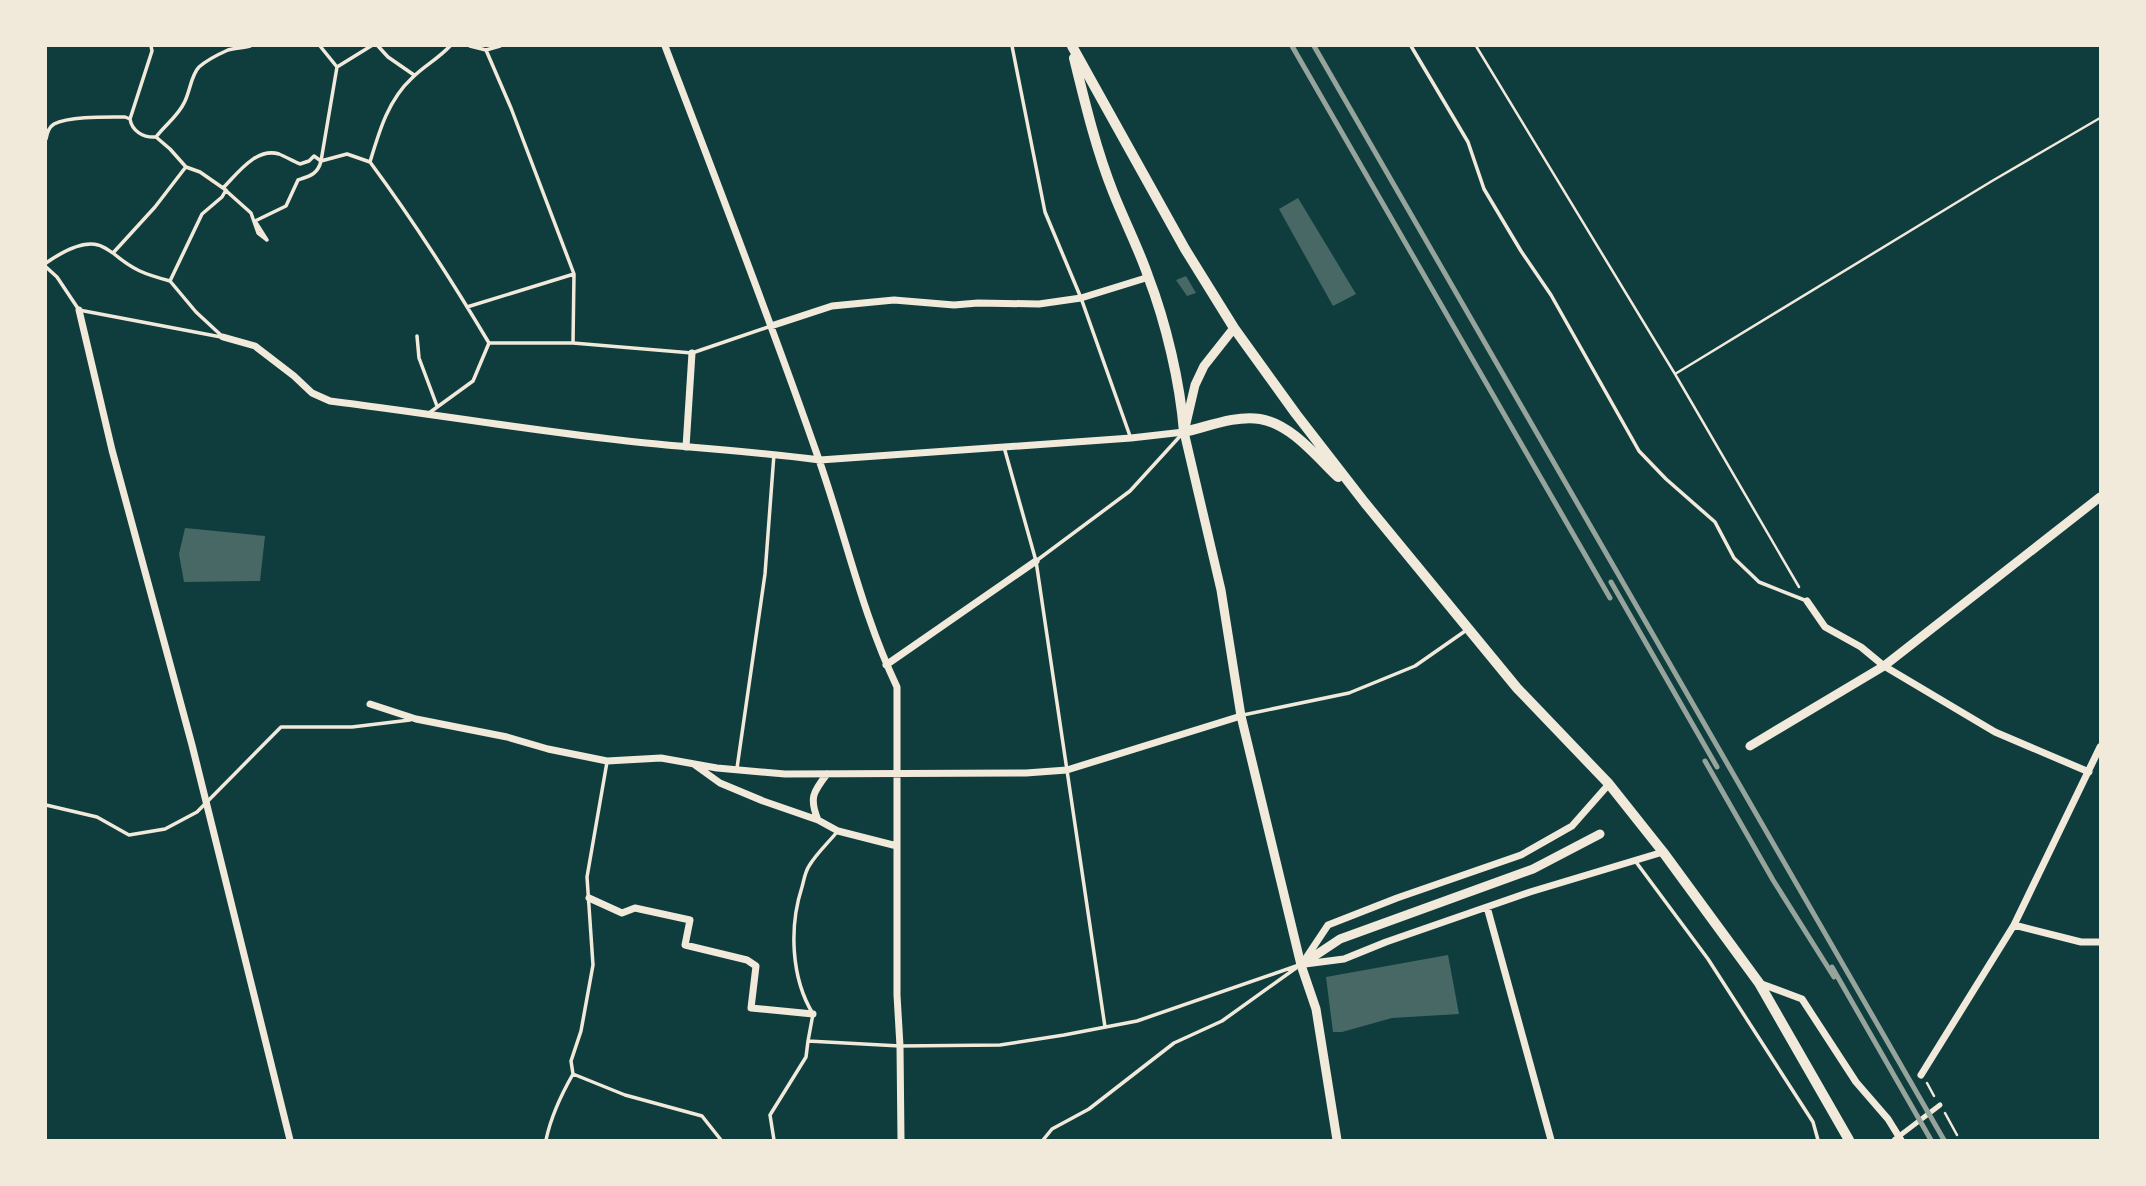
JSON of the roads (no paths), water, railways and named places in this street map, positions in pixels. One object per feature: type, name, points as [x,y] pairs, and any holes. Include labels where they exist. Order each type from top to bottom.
[{"type":"main road","points":[[1071,46],[1091,125],[1112,191],[1149,277],[1165,329],[1181,397],[1184,432],[1232,420],[1258,418],[1279,425],[1301,442],[1365,503]]},
{"type":"main road","points":[[1071,46],[1185,249],[1234,328],[1365,503],[1517,688],[1609,784],[1663,852],[1759,983],[1849,1140]]},
{"type":"street","points":[[664,46],[820,460],[850,560],[886,665],[897,687],[897,995],[901,1140]]},
{"type":"street","points":[[771,326],[832,306],[894,300],[954,305],[1039,304],[1081,298],[1149,277]]},
{"type":"street","points":[[79,310],[112,450],[206,803],[290,1140]]},
{"type":"street","points":[[1234,328],[1204,366],[1195,385],[1184,432],[1222,590],[1241,716],[1301,965],[1316,1009],[1337,1140]]},
{"type":"street","points":[[223,337],[255,346],[312,393],[330,401],[557,433],[686,447],[820,460],[1184,432]]},
{"type":"street","points":[[686,447],[692,353]]},
{"type":"street","points":[[1750,746],[1884,666],[2101,497]]},
{"type":"street","points":[[886,665],[1036,561]]},
{"type":"street","points":[[1807,601],[1825,627],[1861,647],[1884,666],[1995,732],[2089,772]]},
{"type":"street","points":[[370,704],[416,719],[607,761],[662,758],[717,768],[785,774],[1026,773],[1067,770],[1241,716]]},
{"type":"street","points":[[1921,1074],[2014,925],[2101,747]]},
{"type":"street","points":[[691,763],[720,783],[763,801],[818,820],[838,831],[897,846]]},
{"type":"street","points":[[818,820],[812,805],[814,790],[827,774]]},
{"type":"street","points":[[1301,965],[1328,925],[1521,855],[1572,826],[1609,784]]},
{"type":"street","points":[[1301,965],[1340,939],[1533,869],[1600,834]]},
{"type":"street","points":[[1301,965],[1344,959],[1407,934],[1530,892],[1663,852]]},
{"type":"street","points":[[589,898],[622,913],[635,908],[690,920],[685,945],[747,960],[756,967],[751,1008],[813,1014]]},
{"type":"street","points":[[1487,907],[1551,1140]]},
{"type":"street","points":[[2014,925],[2081,942],[2101,942]]},
{"type":"street","points":[[1759,983],[1802,999],[1856,1083],[1888,1119],[1901,1140]]},
{"type":"street","points":[[1894,1140],[1940,1105]]},
{"type":"lane","points":[[152,46],[130,118],[131,125],[147,138],[156,137],[186,167],[200,172],[224,189],[251,213],[258,233],[267,240],[255,221],[286,206],[298,180],[315,174],[320,169],[337,67],[371,46]]},
{"type":"lane","points":[[156,137],[184,104],[196,69],[230,49],[250,46]]},
{"type":"lane","points":[[320,46],[337,67]]},
{"type":"lane","points":[[378,46],[388,57],[414,75]]},
{"type":"lane","points":[[370,162],[384,116],[406,83],[439,58],[450,46]]},
{"type":"lane","points":[[470,46],[486,50],[500,46]]},
{"type":"lane","points":[[1012,46],[1045,212],[1081,298],[1131,438]]},
{"type":"lane","points":[[1411,46],[1468,142],[1484,189],[1551,295],[1639,451],[1715,522],[1734,558],[1759,582],[1807,601]]},
{"type":"lane","points":[[486,50],[516,120],[574,274],[573,343]]},
{"type":"lane","points":[[46,139],[47,131],[54,124],[65,121],[130,118]]},
{"type":"lane","points":[[170,281],[202,214],[222,197],[224,189],[244,165],[270,153],[277,153],[300,164],[314,156],[321,160],[347,154],[370,162],[439,260],[489,343]]},
{"type":"lane","points":[[113,253],[155,207],[186,167]]},
{"type":"lane","points":[[96,244],[113,253],[131,268],[170,281],[196,312],[223,337],[79,310],[46,265],[60,253],[96,244]]},
{"type":"lane","points":[[467,307],[574,274]]},
{"type":"lane","points":[[489,343],[573,343],[692,353],[771,326]]},
{"type":"lane","points":[[417,336],[419,358],[438,406]]},
{"type":"lane","points":[[428,414],[473,381],[489,343]]},
{"type":"lane","points":[[1036,561],[1130,491],[1184,432]]},
{"type":"lane","points":[[1004,447],[1036,561],[1105,1028]]},
{"type":"lane","points":[[737,768],[765,574],[774,454]]},
{"type":"lane","points":[[1241,716],[1349,693],[1415,666],[1468,628]]},
{"type":"lane","points":[[46,805],[97,817],[130,835],[165,829],[197,812],[281,727],[352,727],[416,719]]},
{"type":"lane","points":[[546,1140],[561,1095],[573,1074],[571,1061],[581,1031],[593,965],[587,877],[607,761]]},
{"type":"lane","points":[[774,1140],[770,1115],[806,1057],[813,1014],[804,1000],[794,952],[795,906],[808,867],[838,831]]},
{"type":"lane","points":[[1635,860],[1708,960],[1813,1122],[1818,1140]]},
{"type":"lane","points":[[808,1041],[900,1046],[1000,1045],[1137,1021],[1301,965]]},
{"type":"lane","points":[[1043,1140],[1052,1129],[1089,1109],[1174,1043],[1222,1021],[1301,965]]},
{"type":"lane","points":[[573,1074],[625,1095],[702,1116],[721,1140]]},
{"type":"railway","points":[[1292,46],[1610,598]]},
{"type":"railway","points":[[1314,46],[1944,1140]]},
{"type":"railway","points":[[1611,582],[1717,767]]},
{"type":"railway","points":[[1705,761],[1773,880],[1834,977]]},
{"type":"railway","points":[[1832,967],[1931,1140]]}]
